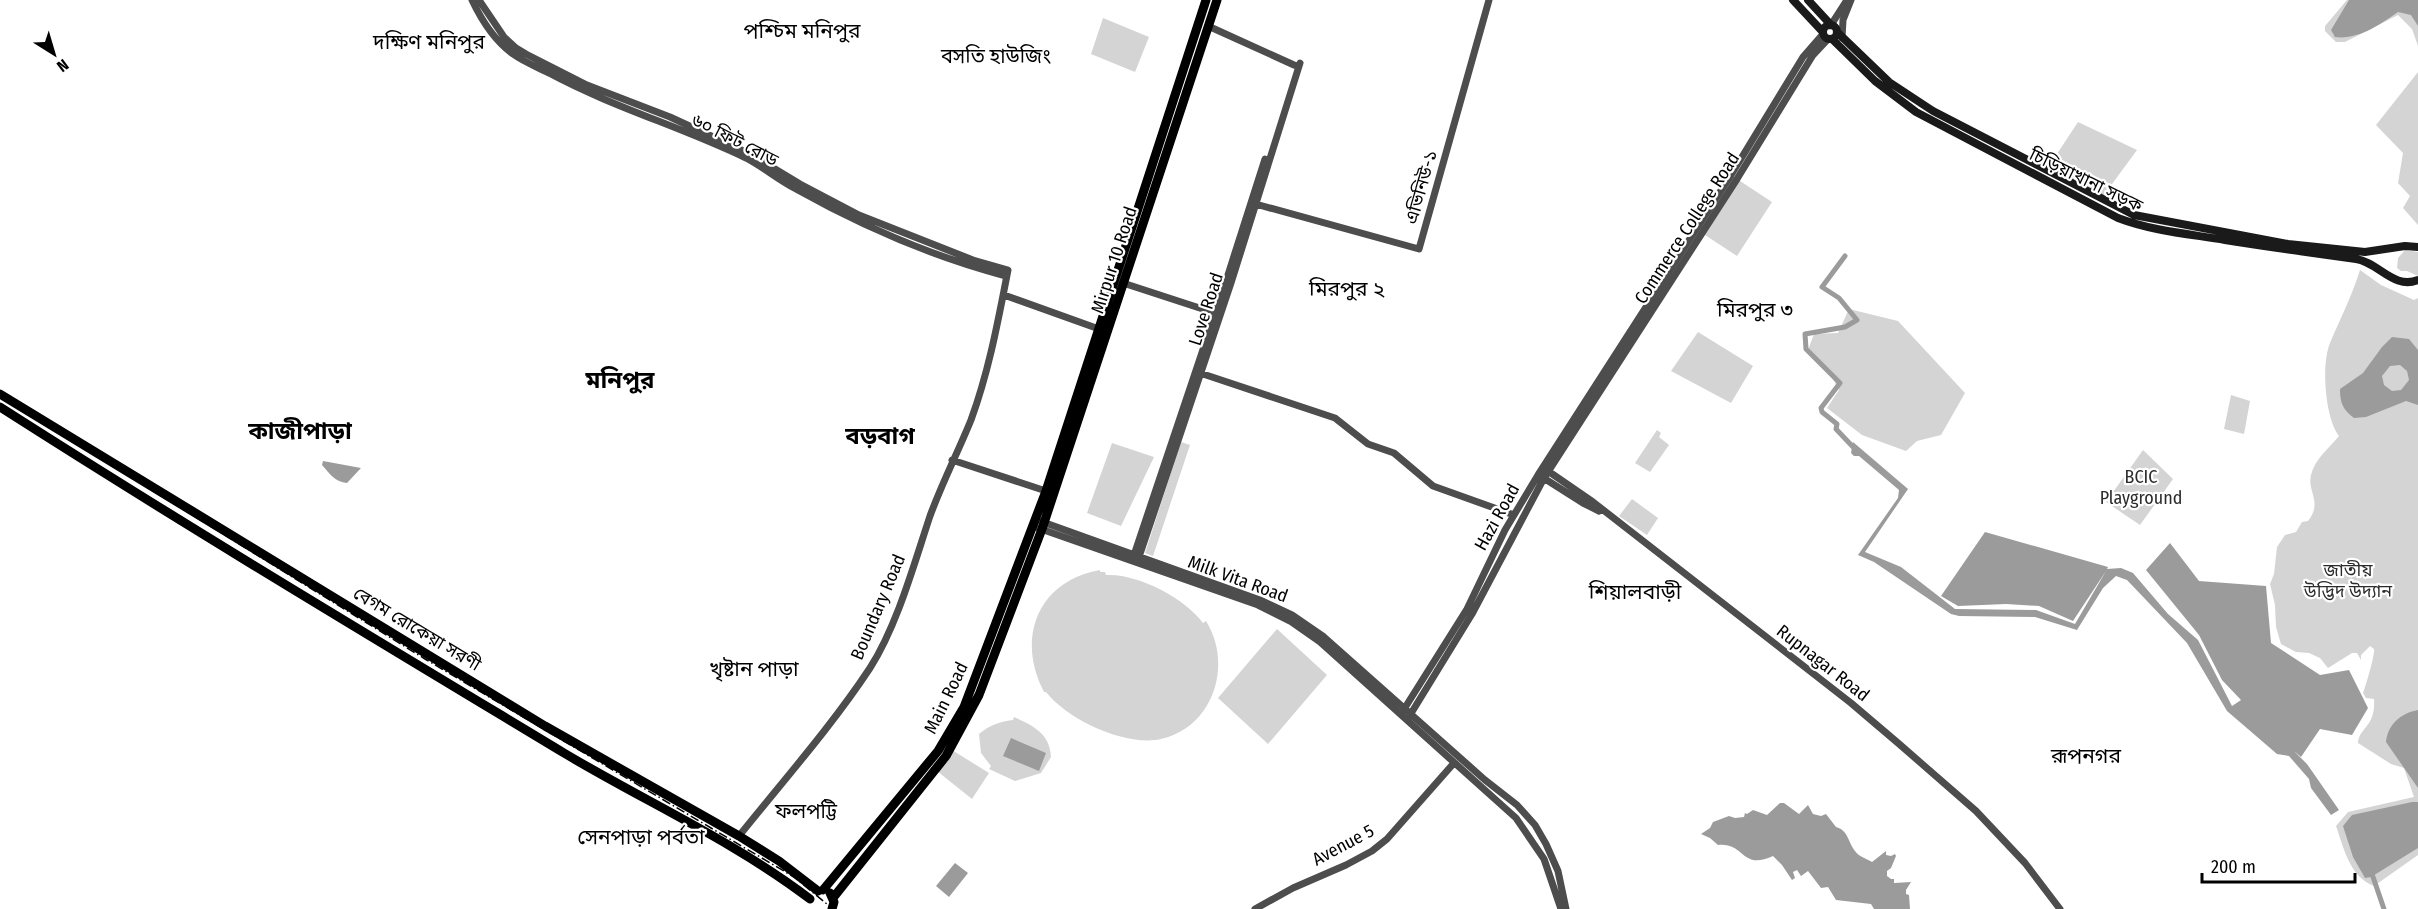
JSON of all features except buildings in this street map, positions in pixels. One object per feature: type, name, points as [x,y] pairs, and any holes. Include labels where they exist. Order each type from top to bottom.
[{"type":"main road","name":"Mirpur 10 Road","points":[[1046,490],[1062,454],[1099,329],[1130,249],[1174,115],[1206,0]]},
{"type":"main road","name":"Mirpur 10 Road","points":[[1174,115],[1217,0]]},
{"type":"main road","name":"চিড়িয়াখানা সড়ক","points":[[1793,0],[1914,105],[2117,213],[2224,235],[2364,256],[2405,246],[2418,248]]},
{"type":"main road","name":"চিড়িয়াখানা সড়ক","points":[[1808,0],[1831,34]]},
{"type":"main road","name":"Mirpur 10 Road","points":[[1038,525],[1123,283],[1130,249]]},
{"type":"main road","name":"চিড়িয়াখানা সড়ক","points":[[2364,256],[2396,280],[2410,283],[2418,280]]},
{"type":"main road","name":"বেগম রোকেয়া সরণী","points":[[0,394],[545,726],[739,836],[821,890],[833,903]]},
{"type":"main road","name":"বেগম রোকেয়া সরণী","points":[[0,407],[573,759],[746,856],[810,906]]},
{"type":"main road","name":"Main Road","points":[[833,903],[946,756],[969,715],[1038,525],[1046,490]]},
{"type":"main road","points":[[301,594],[308,583]]},
{"type":"main road","name":"Main Road","points":[[810,906],[944,744],[986,664]]},
{"type":"main road","points":[[833,903],[843,909]]},
{"type":"street","name":"৬০ ফিট রোড","points":[[472,0],[501,43],[522,59],[597,96],[711,141],[747,159],[796,189],[867,225],[972,266],[1007,273]]},
{"type":"street","name":"৬০ ফিট রোড","points":[[479,0],[485,18]]},
{"type":"street","name":"এভিনিউ-১","points":[[1254,203],[1419,249],[1489,0]]},
{"type":"street","points":[[1831,34],[1843,20],[1849,0]]},
{"type":"street","name":"Commerce College Road","points":[[1543,473],[1571,435],[1738,171],[1803,57],[1831,34],[1849,0]]},
{"type":"street","name":"Love Road","points":[[1136,559],[1297,66],[1208,26]]},
{"type":"street","name":"Commerce College Road","points":[[1623,342],[1738,171]]},
{"type":"street","name":"Boundary Road","points":[[739,836],[826,728],[870,667],[899,604],[952,460],[971,419],[995,340],[1007,273]]},
{"type":"street","points":[[1123,283],[1217,314]]},
{"type":"street","points":[[1004,295],[1099,329]]},
{"type":"street","name":"Love Road","points":[[1177,435],[1200,373],[1217,314]]},
{"type":"street","name":"Hazi Road","points":[[1406,714],[1467,609],[1514,515],[1543,473],[1623,342]]},
{"type":"street","points":[[1200,373],[1335,418],[1368,444],[1394,453],[1433,486],[1514,515]]},
{"type":"street","points":[[952,460],[1046,490]]},
{"type":"street","name":"Hazi Road","points":[[1406,714],[1472,614],[1543,473]]},
{"type":"street","name":"Rupnagar Road","points":[[1543,473],[1593,502],[1851,703],[1976,811],[2025,863],[2060,909]]},
{"type":"street","name":"Milk Vita Road","points":[[1038,525],[1246,594],[1291,618],[1332,644],[1454,763],[1503,804],[1523,825],[1544,859],[1562,909]]},
{"type":"street","name":"Milk Vita Road","points":[[1406,714],[1517,805],[1535,825],[1558,871],[1566,909]]},
{"type":"street","name":"Avenue 5","points":[[1255,909],[1293,888],[1346,865],[1387,839],[1454,763]]},
{"type":"green space","points":[[2347,0],[2418,0],[2418,46],[2412,29],[2398,15],[2345,42],[2336,42],[2325,31],[2325,26]]},
{"type":"green space","points":[[1103,18],[1149,37],[1135,72],[1091,54]]},
{"type":"green space","points":[[2418,72],[2418,225],[2403,208],[2410,196],[2398,183],[2403,153],[2376,125]]},
{"type":"green space","points":[[2078,122],[2137,150],[2104,195],[2049,166]]},
{"type":"green space","points":[[1737,179],[1772,202],[1737,256],[1702,233]]},
{"type":"green space","points":[[2405,250],[2418,252],[2418,276],[2397,268],[2398,258]]},
{"type":"green space","name":"জাতীয় উদ্ভিদ উদ্যান","points":[[2360,270],[2381,285],[2414,300],[2418,298],[2418,855],[2374,886],[2366,882],[2354,869],[2345,853],[2336,826],[2348,812],[2414,797],[2404,768],[2391,764],[2358,743],[2374,708],[2374,699],[2366,698],[2363,693],[2374,649],[2370,646],[2361,655],[2361,660],[2357,653],[2352,653],[2328,668],[2320,658],[2309,653],[2296,652],[2281,644],[2276,627],[2275,605],[2270,584],[2274,574],[2277,547],[2285,535],[2296,532],[2302,522],[2308,521],[2312,514],[2314,503],[2310,481],[2313,469],[2339,436],[2330,417],[2326,391],[2327,352]]},
{"type":"green space","points":[[1849,309],[1898,321],[1965,393],[1941,435],[1917,441],[1906,451],[1862,435],[1827,408],[1839,390],[1826,367],[1808,350],[1814,334],[1838,333]]},
{"type":"green space","points":[[1698,332],[1753,366],[1731,403],[1671,371]]},
{"type":"green space","points":[[2231,395],[2250,401],[2244,434],[2224,429]]},
{"type":"green space","points":[[1657,430],[1661,433],[1659,437],[1669,445],[1650,472],[1635,463]]},
{"type":"green space","points":[[1181,442],[1190,445],[1153,556],[1145,553]]},
{"type":"green space","points":[[1112,443],[1154,457],[1121,526],[1087,513]]},
{"type":"green space","name":"BCIC Playground","points":[[2143,450],[2173,479],[2140,525],[2106,502]]},
{"type":"green space","points":[[1632,499],[1658,518],[1647,535],[1619,516]]},
{"type":"green space","points":[[1100,570],[1106,575],[1132,578],[1159,589],[1185,605],[1203,623],[1206,621],[1214,638],[1218,656],[1218,674],[1214,692],[1206,708],[1194,722],[1179,732],[1161,739],[1147,740],[1115,735],[1068,712],[1044,692],[1036,672],[1032,652],[1033,633],[1038,615],[1047,599],[1061,586],[1078,576]]},
{"type":"green space","points":[[1277,629],[1327,675],[1268,744],[1218,698]]},
{"type":"green space","points":[[1014,717],[1044,736],[1051,757],[1041,773],[1015,781],[989,769],[991,766],[981,753],[979,734],[994,724],[1013,720]]},
{"type":"green space","points":[[952,750],[989,773],[972,799],[937,771]]},
{"type":"shaded area","points":[[2349,0],[2418,0],[2418,26],[2411,15],[2398,12],[2360,34],[2335,37],[2331,30]]},
{"type":"shaded area","points":[[2392,337],[2409,339],[2418,350],[2418,405],[2406,401],[2366,417],[2354,418],[2343,406],[2340,389],[2363,373]],"holes":[[[2400,365],[2407,371],[2409,380],[2401,390],[2392,391],[2384,385],[2382,376],[2390,366]]]},
{"type":"shaded area","points":[[1853,442],[1908,489],[1865,552],[1901,567],[1955,609],[2036,610],[2075,624],[2106,571],[2073,621],[2039,606],[2006,604],[1958,606],[1941,596],[1985,532],[2108,567],[2107,569],[2121,568],[2133,573],[2168,614],[2198,640],[2232,706],[2241,700],[2222,680],[2199,635],[2146,570],[2170,543],[2199,581],[2266,586],[2271,643],[2320,675],[2349,670],[2368,708],[2352,735],[2320,729],[2301,757],[2294,751],[2307,764],[2339,810],[2331,815],[2311,788],[2309,779],[2289,756],[2277,754],[2227,711],[2187,643],[2127,580],[2116,576],[2103,588],[2077,630],[2035,617],[1951,614],[1874,562],[1858,555],[1898,498],[1899,490],[1859,456],[1851,453]]},
{"type":"shaded area","points":[[323,461],[361,468],[347,483],[330,474],[322,465]]},
{"type":"shaded area","points":[[2418,710],[2418,788],[2386,742],[2389,730],[2396,720]]},
{"type":"shaded area","points":[[1011,738],[1046,753],[1039,771],[1003,756]]},
{"type":"shaded area","points":[[2418,802],[2418,848],[2371,877],[2365,878],[2353,857],[2343,826],[2352,815]]},
{"type":"shaded area","points":[[1780,803],[1784,803],[1799,814],[1808,805],[1813,814],[1821,816],[1826,814],[1845,834],[1856,853],[1872,862],[1886,851],[1886,855],[1895,854],[1887,876],[1894,879],[1894,883],[1911,882],[1906,890],[1906,894],[1909,895],[1910,909],[1874,909],[1871,904],[1836,900],[1828,887],[1821,888],[1808,871],[1801,876],[1797,870],[1793,872],[1795,878],[1792,880],[1773,856],[1755,860],[1727,845],[1718,845],[1701,834],[1710,828],[1713,822],[1729,816],[1744,817],[1745,813],[1753,810],[1767,815]]},
{"type":"shaded area","points":[[955,863],[968,873],[949,897],[936,886]]},
{"type":"waterway","points":[[1845,256],[1822,287],[1839,298],[1857,320],[1845,327],[1805,334],[1806,349],[1840,383],[1821,408],[1822,412],[1837,424],[1836,429],[1855,449]]},
{"type":"waterway","points":[[2371,871],[2384,909]]},
{"type":"railway","points":[[0,396],[425,659],[794,877],[833,909]]},
{"type":"district","name":"পশ্চিম মনিপুর","points":[[802,31]]},
{"type":"district","name":"দক্ষিণ মনিপুর","points":[[429,42]]},
{"type":"district","name":"বসতি হাউজিং","points":[[996,56]]},
{"type":"district","name":"মিরপুর ২","points":[[1347,289]]},
{"type":"district","name":"মিরপুর ৩","points":[[1755,310]]},
{"type":"district","name":"মনিপুর","points":[[620,380]]},
{"type":"district","name":"কাজীপাড়া","points":[[300,431]]},
{"type":"district","name":"বড়বাগ","points":[[880,436]]},
{"type":"district","name":"শিয়ালবাড়ী","points":[[1635,592]]},
{"type":"district","name":"খৃষ্টান পাড়া","points":[[754,669]]},
{"type":"district","name":"রূপনগর","points":[[2086,756]]},
{"type":"district","name":"ফলপট্টি","points":[[806,811]]},
{"type":"district","name":"সেনপাড়া পর্বতা","points":[[641,837]]}]
